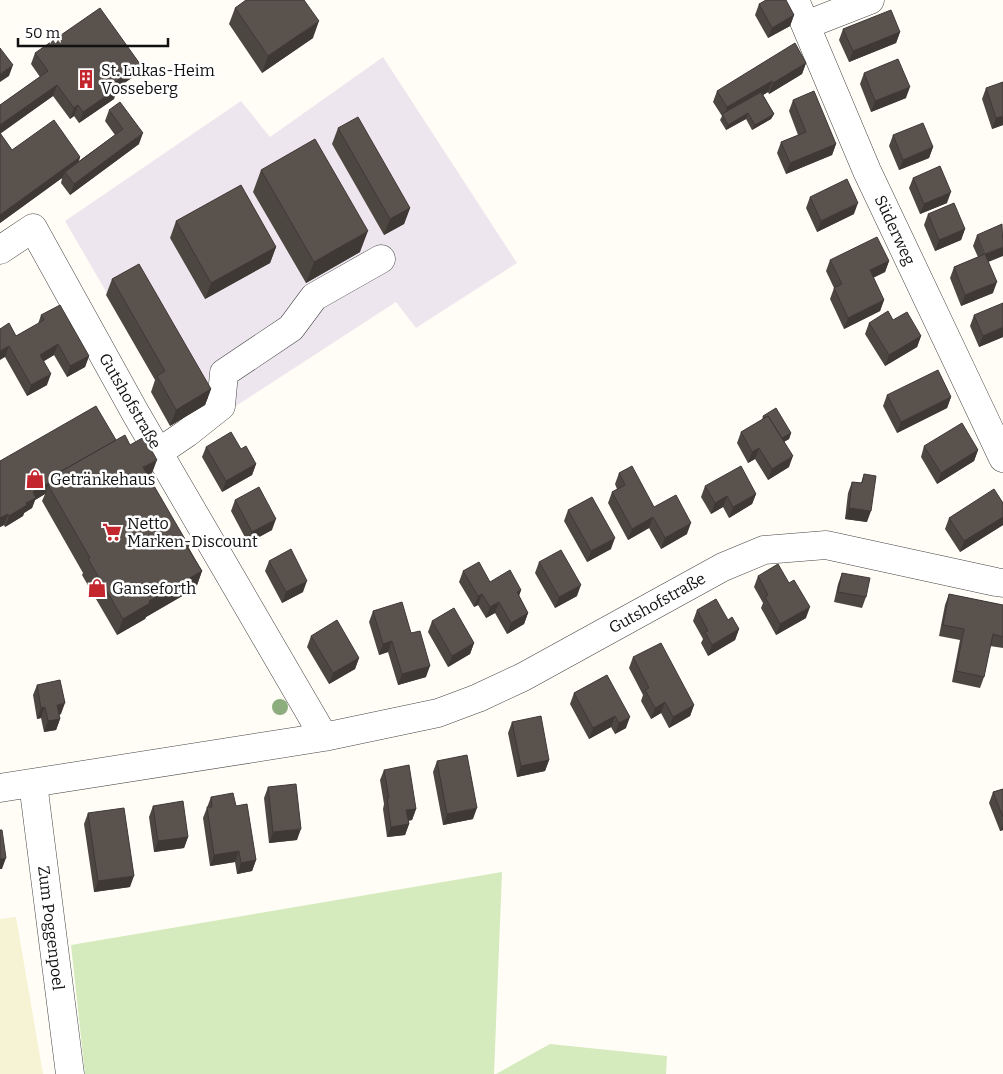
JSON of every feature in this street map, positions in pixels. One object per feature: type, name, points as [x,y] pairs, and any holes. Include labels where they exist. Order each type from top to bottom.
[{"type":"street","name":"Süderweg","points":[[795,0],[867,170],[1003,458]]},
{"type":"street","points":[[806,25],[870,0]]},
{"type":"street","name":"Gutshofstraße","points":[[0,250],[33,228],[159,452],[324,737]]},
{"type":"street","points":[[159,452],[221,406],[224,373],[291,328],[314,297],[381,259]]},
{"type":"street","name":"Gutshofstraße","points":[[0,788],[324,737],[438,713],[478,698],[523,677],[723,567],[764,550],[826,545],[1003,583]]},
{"type":"street","name":"Zum Poggenpoel","points":[[33,783],[70,1074]]},
{"type":"shaded area","points":[[383,57],[517,263],[416,328],[396,302],[190,436],[65,221],[241,101],[270,137]]},
{"type":"shaded area","points":[[16,917],[43,1074],[0,1074],[0,919]]},
{"type":"green space","points":[[502,872],[494,1074],[85,1074],[71,945]]},
{"type":"green space","points":[[550,1044],[667,1056],[666,1074],[496,1074]]},
{"type":"building","points":[[246,0],[304,0],[319,21],[268,56],[235,8]]},
{"type":"building","points":[[766,0],[786,0],[794,15],[772,28],[759,4]]},
{"type":"building","name":"St. Lukas-Heim Vosseberg","points":[[100,8],[140,64],[114,83],[118,88],[83,112],[78,105],[74,108],[57,85],[0,125],[0,105],[48,71],[35,53]]},
{"type":"building","points":[[891,10],[900,32],[853,51],[843,29]]},
{"type":"building","points":[[795,43],[806,63],[727,107],[717,91]]},
{"type":"building","points":[[0,48],[13,65],[0,74]]},
{"type":"building","points":[[898,59],[910,87],[875,101],[864,73]]},
{"type":"building","points":[[1003,82],[1003,116],[996,118],[986,88]]},
{"type":"building","points":[[814,91],[836,144],[790,163],[781,142],[806,132],[793,100]]},
{"type":"building","points":[[761,92],[774,114],[755,125],[748,113],[728,125],[722,114]]},
{"type":"building","points":[[120,102],[143,133],[74,184],[65,172],[123,129],[109,110]]},
{"type":"building","points":[[358,117],[410,208],[390,219],[338,128]]},
{"type":"building","points":[[54,120],[80,157],[0,215],[0,133],[12,150]]},
{"type":"building","points":[[923,123],[933,147],[903,160],[893,135]]},
{"type":"building","points":[[315,139],[368,231],[314,262],[261,170]]},
{"type":"building","points":[[940,166],[951,192],[924,204],[913,178]]},
{"type":"building","points":[[847,179],[858,203],[821,221],[810,197]]},
{"type":"building","points":[[241,185],[276,247],[211,283],[176,221]]},
{"type":"building","points":[[954,203],[965,229],[939,240],[928,214]]},
{"type":"building","points":[[1002,224],[1003,247],[985,254],[977,235]]},
{"type":"building","points":[[877,237],[889,261],[870,270],[884,300],[848,318],[834,288],[842,284],[830,260]]},
{"type":"building","points":[[985,254],[997,282],[965,295],[954,267]]},
{"type":"building","points":[[139,264],[211,389],[176,410],[157,376],[165,371],[112,279]]},
{"type":"building","points":[[1003,303],[1003,327],[983,336],[974,315]]},
{"type":"building","points":[[60,305],[89,356],[70,366],[58,344],[40,355],[51,374],[31,385],[9,346],[0,351],[0,329],[9,323],[16,336],[44,320],[41,315]]},
{"type":"building","points":[[888,311],[893,320],[907,312],[921,336],[889,355],[869,323]]},
{"type":"building","points":[[938,370],[951,397],[901,422],[887,395]]},
{"type":"building","name":"Getränkehaus","points":[[96,406],[116,440],[58,473],[56,479],[33,492],[36,498],[26,503],[27,505],[9,516],[8,514],[0,518],[0,461]]},
{"type":"building","points":[[776,408],[791,433],[782,438],[768,416],[764,418],[763,416]]},
{"type":"building","points":[[768,416],[793,456],[772,469],[759,448],[752,452],[741,432]]},
{"type":"building","points":[[962,423],[978,450],[941,473],[924,446]]},
{"type":"building","points":[[231,432],[241,449],[246,446],[256,464],[226,481],[206,447]]},
{"type":"building","name":"Netto Marken-Discount","points":[[125,435],[130,445],[144,437],[157,460],[143,467],[202,571],[149,601],[150,603],[123,619],[48,485],[61,477],[58,473]]},
{"type":"building","points":[[632,466],[654,507],[676,495],[691,523],[665,538],[653,517],[632,529],[612,492],[625,485],[619,473]]},
{"type":"building","points":[[741,466],[756,494],[733,507],[727,496],[715,503],[705,486]]},
{"type":"building","points":[[864,474],[876,476],[871,511],[849,508],[852,482],[862,483]]},
{"type":"building","points":[[259,487],[276,519],[252,532],[235,500]]},
{"type":"building","points":[[994,489],[1003,503],[1003,517],[964,541],[949,518]]},
{"type":"building","points":[[592,497],[615,538],[591,551],[568,510]]},
{"type":"building","points":[[291,549],[307,581],[286,592],[269,561]]},
{"type":"building","points":[[561,550],[581,585],[559,597],[539,562]]},
{"type":"building","points":[[479,562],[490,582],[510,570],[521,590],[517,592],[528,613],[511,623],[499,602],[490,607],[482,594],[478,596],[463,571]]},
{"type":"building","points":[[778,564],[789,583],[794,580],[810,607],[780,624],[765,597],[768,595],[758,576]]},
{"type":"building","points":[[842,573],[870,578],[866,597],[838,592]]},
{"type":"building","points":[[949,594],[1003,605],[1003,637],[993,634],[984,677],[956,671],[964,629],[943,625]]},
{"type":"building","points":[[716,599],[728,620],[732,617],[739,629],[712,645],[705,632],[708,631],[697,610]]},
{"type":"building","points":[[402,602],[411,633],[420,631],[430,666],[402,674],[392,641],[383,644],[373,611]]},
{"type":"building","points":[[454,608],[474,643],[452,656],[432,621]]},
{"type":"building","points":[[337,620],[359,658],[333,673],[311,636]]},
{"type":"building","points":[[661,643],[694,705],[673,717],[665,702],[655,708],[645,690],[649,688],[633,657]]},
{"type":"building","points":[[607,675],[630,717],[619,723],[615,716],[593,728],[574,693]]},
{"type":"building","points":[[60,680],[65,703],[57,705],[60,719],[48,721],[45,707],[41,708],[37,685]]},
{"type":"building","points":[[541,716],[549,760],[521,766],[512,722]]},
{"type":"building","points":[[467,755],[477,808],[447,814],[437,761]]},
{"type":"building","points":[[409,765],[416,809],[406,810],[409,824],[391,827],[387,798],[389,798],[384,770]]},
{"type":"building","points":[[296,784],[301,829],[273,832],[268,787]]},
{"type":"building","points":[[1003,789],[1003,817],[993,792]]},
{"type":"building","points":[[233,793],[236,806],[247,804],[256,860],[241,863],[239,851],[214,855],[207,807],[212,807],[211,797]]},
{"type":"building","points":[[183,801],[188,837],[158,841],[153,806]]},
{"type":"building","points":[[124,808],[134,876],[98,881],[88,813]]},
{"type":"building","points":[[0,830],[2,830],[6,858],[0,859]]},
{"type":"place","name":"St. Lukas-Heim Vosseberg","points":[[86,79]]},
{"type":"place","name":"Getränkehaus","points":[[35,479]]},
{"type":"place","name":"Netto Marken-Discount","points":[[112,532]]},
{"type":"place","name":"Ganseforth","points":[[97,588]]}]
